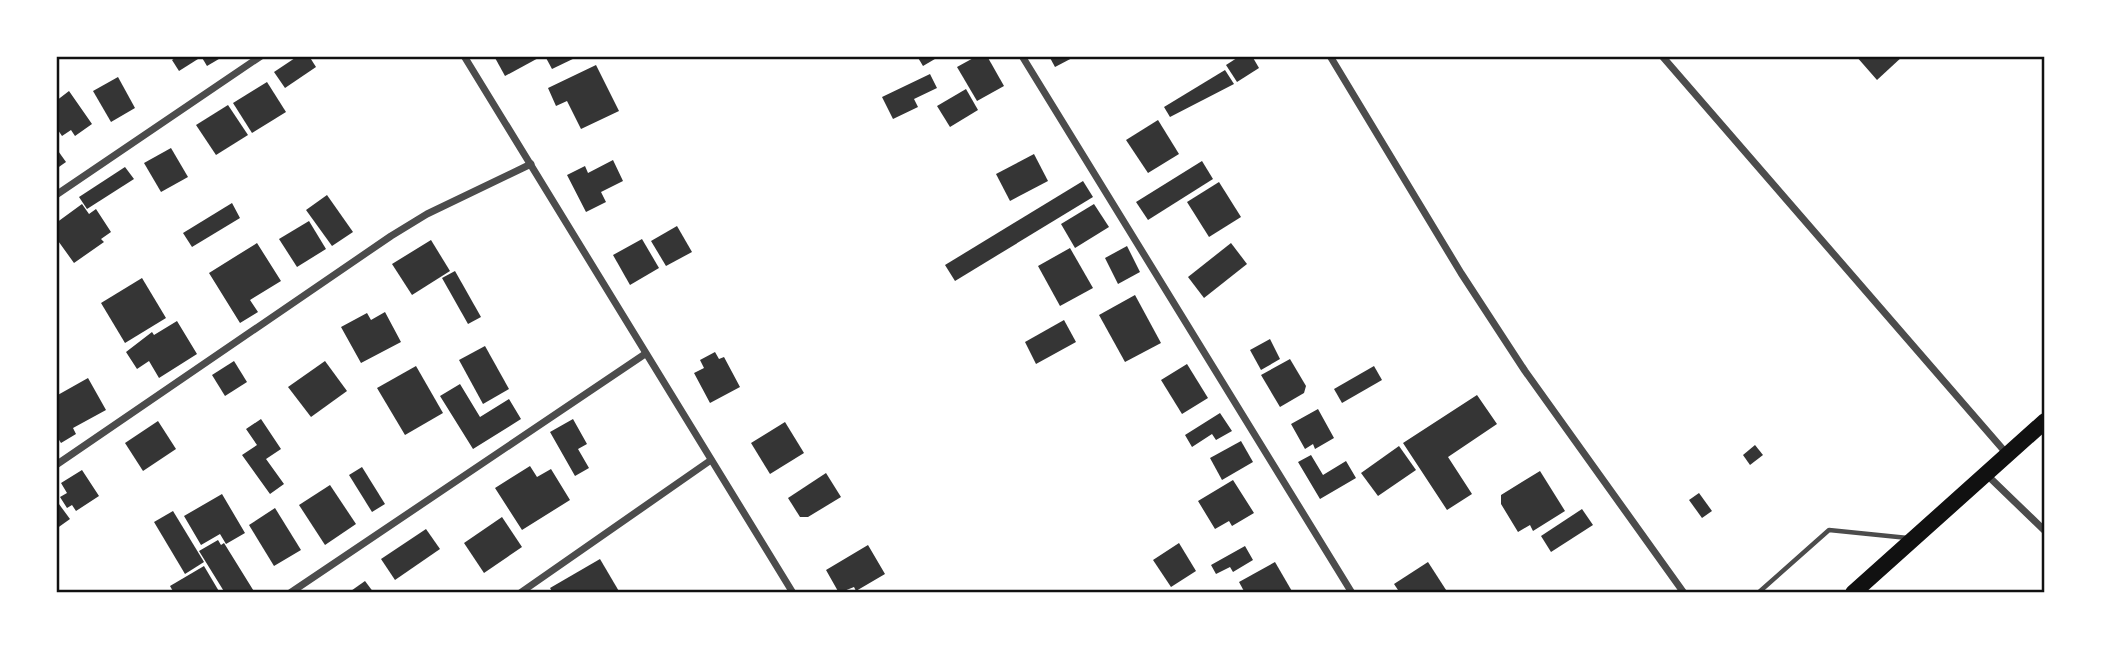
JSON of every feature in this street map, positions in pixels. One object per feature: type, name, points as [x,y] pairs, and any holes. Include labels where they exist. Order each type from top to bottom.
[{"type":"highway","points":[[1853,593],[2045,421]]},
{"type":"street","points":[[56,195],[261,56]]},
{"type":"street","points":[[464,56],[793,593]]},
{"type":"street","points":[[1022,56],[1352,593]]},
{"type":"street","points":[[1330,56],[1461,273],[1525,371],[1684,593]]},
{"type":"street","points":[[1662,56],[2007,454]]},
{"type":"street","points":[[56,465],[390,236],[427,214],[531,164]]},
{"type":"street","points":[[290,593],[645,354]]},
{"type":"street","points":[[520,593],[711,460]]},
{"type":"street","points":[[1987,475],[2045,531]]},
{"type":"lane","points":[[1758,593],[1829,530],[1914,539]]},
{"type":"building","points":[[178,56],[197,56],[198,59],[179,71],[172,60]]},
{"type":"building","points":[[201,56],[224,56],[207,66]]},
{"type":"building","points":[[298,56],[309,56],[316,67],[285,88],[274,72]]},
{"type":"building","points":[[494,56],[542,56],[505,76]]},
{"type":"building","points":[[545,56],[579,56],[552,69]]},
{"type":"building","points":[[917,56],[940,56],[923,66]]},
{"type":"building","points":[[977,56],[987,56],[1004,86],[977,101],[957,67]]},
{"type":"building","points":[[1049,56],[1076,56],[1055,67]]},
{"type":"building","points":[[1240,56],[1252,56],[1259,68],[1237,82],[1226,65]]},
{"type":"building","points":[[1856,56],[1903,56],[1877,80]]},
{"type":"building","points":[[596,65],[619,111],[581,129],[567,101],[556,106],[548,88]]},
{"type":"building","points":[[1225,70],[1234,84],[1170,117],[1164,107]]},
{"type":"building","points":[[930,74],[937,88],[914,99],[918,107],[893,119],[882,97]]},
{"type":"building","points":[[118,77],[135,108],[111,122],[93,91]]},
{"type":"building","points":[[267,82],[286,112],[252,133],[233,103]]},
{"type":"building","points":[[966,89],[978,110],[950,127],[937,106]]},
{"type":"building","points":[[69,91],[92,124],[75,136],[71,130],[62,136],[56,127],[56,101]]},
{"type":"building","points":[[228,105],[248,135],[216,155],[196,125]]},
{"type":"building","points":[[1158,120],[1179,154],[1148,173],[1126,140]]},
{"type":"building","points":[[56,148],[66,162],[56,169]]},
{"type":"building","points":[[171,148],[188,177],[161,192],[144,163]]},
{"type":"building","points":[[1034,154],[1048,181],[1010,201],[996,174]]},
{"type":"building","points":[[613,160],[623,181],[601,192],[606,202],[586,212],[567,175],[585,166],[588,173]]},
{"type":"building","points":[[1202,161],[1213,179],[1148,220],[1136,202]]},
{"type":"building","points":[[125,167],[134,179],[87,209],[79,197]]},
{"type":"building","points":[[1083,181],[1093,197],[955,281],[945,265]]},
{"type":"building","points":[[1219,182],[1241,217],[1209,237],[1187,202]]},
{"type":"building","points":[[327,195],[353,232],[332,246],[306,210]]},
{"type":"building","points":[[232,203],[240,218],[192,247],[183,233]]},
{"type":"building","points":[[82,204],[89,214],[96,209],[111,232],[101,239],[104,242],[74,263],[56,238],[56,223]]},
{"type":"building","points":[[1094,204],[1109,227],[1075,248],[1061,224]]},
{"type":"building","points":[[309,221],[326,249],[297,267],[279,239]]},
{"type":"building","points":[[677,226],[692,252],[666,266],[651,241]]},
{"type":"building","points":[[642,239],[659,268],[630,285],[613,255]]},
{"type":"building","points":[[431,240],[450,271],[412,295],[392,264]]},
{"type":"building","points":[[257,243],[281,281],[250,300],[258,312],[240,323],[209,273]]},
{"type":"building","points":[[1231,243],[1247,264],[1204,298],[1188,277]]},
{"type":"building","points":[[1127,246],[1140,272],[1118,284],[1105,258]]},
{"type":"building","points":[[1070,248],[1093,288],[1060,306],[1038,266]]},
{"type":"building","points":[[455,271],[481,317],[468,324],[442,278]]},
{"type":"building","points":[[142,278],[166,318],[125,343],[101,303]]},
{"type":"building","points":[[1135,295],[1161,343],[1125,362],[1099,315]]},
{"type":"building","points":[[385,312],[401,342],[361,363],[341,327],[367,313],[371,320]]},
{"type":"building","points":[[1064,320],[1076,342],[1036,364],[1025,342]]},
{"type":"building","points":[[177,321],[197,354],[159,378],[149,361],[137,369],[126,352],[152,332],[154,335]]},
{"type":"building","points":[[1270,339],[1280,359],[1261,370],[1250,350]]},
{"type":"building","points":[[485,346],[509,389],[483,404],[459,360]]},
{"type":"building","points":[[715,352],[719,359],[724,357],[740,387],[710,403],[694,373],[704,368],[700,360]]},
{"type":"building","points":[[1290,359],[1306,386],[1304,393],[1280,407],[1261,375]]},
{"type":"building","points":[[234,361],[247,382],[225,396],[212,375]]},
{"type":"building","points":[[325,361],[347,391],[311,417],[288,387]]},
{"type":"building","points":[[1187,364],[1208,398],[1182,414],[1161,380]]},
{"type":"building","points":[[416,366],[443,413],[405,435],[377,388]]},
{"type":"building","points":[[1374,366],[1382,380],[1342,403],[1334,389]]},
{"type":"building","points":[[88,378],[106,410],[73,428],[76,434],[61,443],[56,435],[56,396]]},
{"type":"building","points":[[460,384],[480,417],[509,399],[521,419],[473,449],[440,396]]},
{"type":"building","points":[[1477,395],[1497,424],[1448,457],[1472,494],[1447,510],[1403,443]]},
{"type":"building","points":[[1318,409],[1334,438],[1315,449],[1313,444],[1305,449],[1291,424]]},
{"type":"building","points":[[1220,413],[1232,431],[1216,440],[1212,434],[1192,447],[1185,435]]},
{"type":"building","points":[[261,419],[281,449],[266,459],[284,484],[270,494],[242,455],[257,445],[246,429]]},
{"type":"building","points":[[573,419],[587,444],[578,449],[589,468],[575,476],[550,432]]},
{"type":"building","points":[[158,421],[176,449],[143,471],[125,443]]},
{"type":"building","points":[[785,422],[804,453],[770,474],[751,443]]},
{"type":"building","points":[[1241,441],[1253,462],[1222,480],[1210,458]]},
{"type":"building","points":[[1755,445],[1763,455],[1750,465],[1743,455]]},
{"type":"building","points":[[1399,446],[1416,470],[1378,496],[1361,473]]},
{"type":"building","points":[[1311,455],[1323,475],[1346,461],[1356,478],[1320,499],[1298,462]]},
{"type":"building","points":[[530,466],[537,477],[551,469],[570,500],[522,530],[495,488]]},
{"type":"building","points":[[362,467],[385,504],[372,512],[349,475]]},
{"type":"building","points":[[82,470],[99,496],[76,511],[72,505],[67,508],[60,497],[67,493],[61,483]]},
{"type":"building","points":[[1540,471],[1565,511],[1533,531],[1530,525],[1518,532],[1501,504],[1501,495]]},
{"type":"building","points":[[826,473],[841,497],[808,517],[800,517],[788,498]]},
{"type":"building","points":[[1233,480],[1254,513],[1232,526],[1229,521],[1215,529],[1198,501]]},
{"type":"building","points":[[330,485],[356,524],[325,545],[299,505]]},
{"type":"building","points":[[1699,493],[1712,511],[1702,518],[1689,500]]},
{"type":"building","points":[[222,494],[245,533],[226,544],[220,534],[201,545],[184,516]]},
{"type":"building","points":[[56,500],[70,519],[56,529]]},
{"type":"building","points":[[275,508],[301,550],[274,566],[249,525]]},
{"type":"building","points":[[1582,509],[1593,525],[1551,552],[1541,536]]},
{"type":"building","points":[[173,511],[204,562],[185,574],[154,522]]},
{"type":"building","points":[[502,517],[522,547],[484,573],[464,543]]},
{"type":"building","points":[[426,529],[440,549],[395,580],[381,559]]},
{"type":"building","points":[[218,540],[221,545],[224,543],[255,593],[225,593],[199,551]]},
{"type":"building","points":[[1179,543],[1196,571],[1171,587],[1153,560]]},
{"type":"building","points":[[868,545],[885,574],[856,591],[854,587],[839,593],[826,570]]},
{"type":"building","points":[[1245,546],[1253,560],[1233,572],[1230,567],[1216,574],[1211,565]]},
{"type":"building","points":[[600,559],[620,593],[553,593],[550,588]]},
{"type":"building","points":[[1275,562],[1293,593],[1245,593],[1239,582]]},
{"type":"building","points":[[1428,562],[1448,593],[1400,593],[1394,584]]},
{"type":"building","points":[[204,566],[220,593],[174,593],[170,586]]},
{"type":"building","points":[[365,581],[374,593],[348,593]]}]
